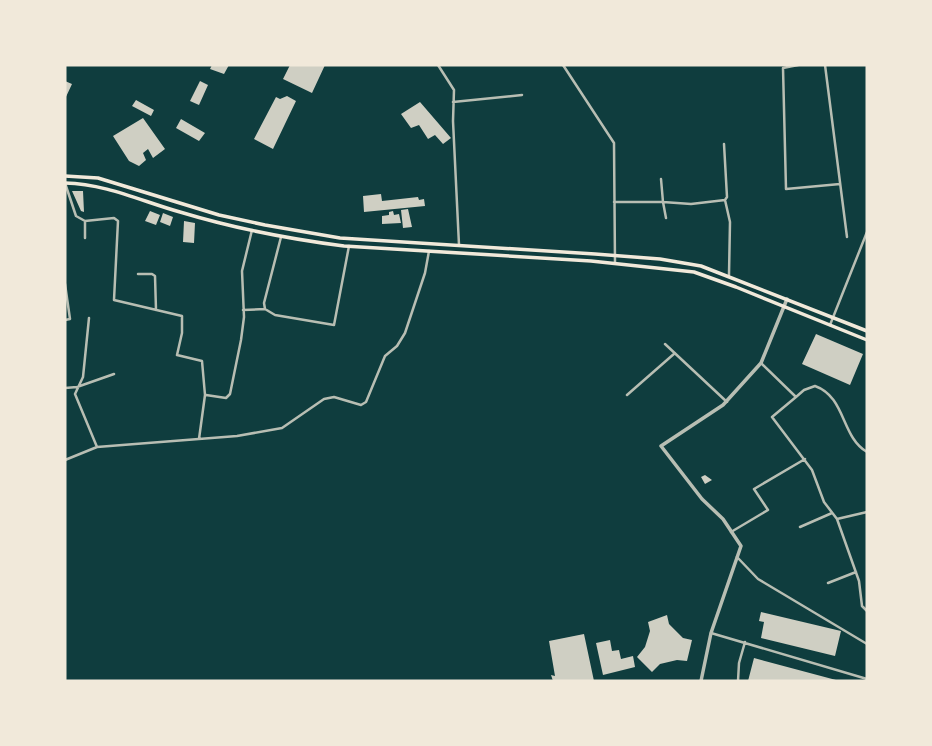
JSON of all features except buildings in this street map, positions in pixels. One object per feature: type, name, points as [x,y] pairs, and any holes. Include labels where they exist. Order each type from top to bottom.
[{"type":"main road","points":[[65,176],[105,180],[185,206],[265,225],[340,238],[681,262],[729,275],[867,331]]},
{"type":"main road","points":[[65,183],[104,188],[179,212],[252,230],[349,246],[615,263],[694,272],[867,340]]},
{"type":"main road","points":[[389,241],[389,248]]},
{"type":"main road","points":[[479,254],[481,246]]},
{"type":"street","points":[[438,65],[454,90],[459,245]]},
{"type":"street","points":[[563,65],[614,143],[615,263]]},
{"type":"street","points":[[798,65],[783,68],[786,189],[840,184]]},
{"type":"street","points":[[825,65],[847,237]]},
{"type":"street","points":[[453,102],[522,95]]},
{"type":"street","points":[[724,144],[725,201],[730,218],[729,275]]},
{"type":"street","points":[[661,179],[666,218]]},
{"type":"street","points":[[65,183],[76,216],[85,222],[114,218],[118,221],[114,300],[182,316],[183,333],[177,355],[202,361],[205,395],[199,439]]},
{"type":"street","points":[[614,202],[691,204],[725,201]]},
{"type":"street","points":[[85,222],[85,239]]},
{"type":"street","points":[[205,395],[226,398],[230,394],[241,340],[242,271],[252,230]]},
{"type":"street","points":[[830,325],[867,232]]},
{"type":"street","points":[[265,309],[264,303],[282,236]]},
{"type":"street","points":[[243,310],[265,309],[275,316],[334,325],[349,246]]},
{"type":"street","points":[[65,460],[97,447],[237,436],[282,428],[324,399],[334,397],[361,405],[366,402],[385,356],[397,346],[405,333],[425,273],[429,251]]},
{"type":"street","points":[[138,274],[155,276],[156,310]]},
{"type":"street","points":[[65,284],[70,319],[65,320]]},
{"type":"street","points":[[701,681],[711,633],[741,546],[723,519],[702,499],[661,446],[727,402],[761,363],[787,299]]},
{"type":"street","points":[[89,318],[83,377],[77,387],[76,398],[97,447]]},
{"type":"street","points":[[665,344],[727,402]]},
{"type":"street","points":[[627,395],[674,353]]},
{"type":"street","points":[[761,363],[796,397]]},
{"type":"street","points":[[65,388],[77,387],[114,374]]},
{"type":"street","points":[[867,452],[853,439],[834,399],[824,389],[815,386],[804,390],[772,417],[805,459],[824,502],[837,519],[856,572],[862,606],[867,611]]},
{"type":"street","points":[[731,532],[768,510],[754,489],[805,459]]},
{"type":"street","points":[[837,519],[867,512]]},
{"type":"street","points":[[800,527],[832,513]]},
{"type":"street","points":[[737,557],[758,579],[867,644]]},
{"type":"street","points":[[828,583],[856,572]]},
{"type":"street","points":[[711,633],[867,679]]},
{"type":"street","points":[[738,681],[738,663],[745,642]]}]
